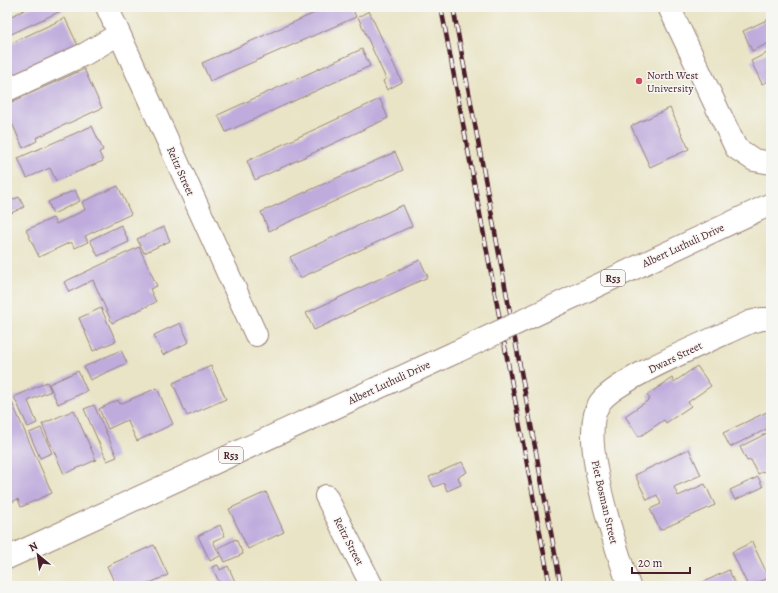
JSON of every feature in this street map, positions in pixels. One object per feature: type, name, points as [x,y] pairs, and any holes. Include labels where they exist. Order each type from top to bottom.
[{"type":"street","name":"Reitz Street","points":[[107,7],[256,335]]},
{"type":"street","points":[[669,7],[736,148],[754,160],[771,163]]},
{"type":"street","points":[[7,90],[85,54],[119,34]]},
{"type":"street","name":"Albert Luthuli Drive","points":[[11,559],[771,204]]},
{"type":"street","name":"Dwars Street","points":[[593,416],[599,403],[610,392],[652,368],[750,322],[762,318],[771,319]]},
{"type":"street","name":"Piet Bosman Street","points":[[593,416],[596,462],[611,533],[629,586]]},
{"type":"street","name":"Reitz Street","points":[[326,496],[372,586]]},
{"type":"building","points":[[31,7],[64,7],[65,9],[7,36],[7,18]]},
{"type":"building","points":[[328,7],[352,7],[356,17],[210,81],[202,63]]},
{"type":"building","points":[[369,11],[402,82],[387,90],[383,81],[386,79],[358,17]]},
{"type":"building","points":[[65,18],[79,48],[7,81],[7,45]]},
{"type":"building","points":[[771,18],[771,42],[752,51],[743,31]]},
{"type":"building","points":[[362,49],[370,66],[226,132],[218,115]]},
{"type":"building","points":[[771,51],[771,80],[762,84],[751,61]]},
{"type":"building","points":[[84,69],[102,108],[36,138],[37,141],[23,148],[7,112],[7,104]]},
{"type":"building","points":[[380,99],[388,118],[255,180],[247,161]]},
{"type":"building","points":[[670,108],[689,149],[650,167],[631,126]]},
{"type":"building","points":[[92,126],[103,150],[99,152],[103,161],[56,181],[50,168],[27,178],[18,158]]},
{"type":"building","points":[[395,152],[403,170],[269,231],[261,212]]},
{"type":"building","points":[[118,186],[131,214],[85,236],[88,242],[75,248],[71,242],[39,257],[26,230],[53,218],[56,224],[85,210],[82,202]]},
{"type":"building","points":[[75,190],[80,201],[53,214],[48,202]]},
{"type":"building","points":[[19,197],[24,207],[9,214],[7,202]]},
{"type":"building","points":[[403,205],[412,226],[300,278],[290,257]]},
{"type":"building","points":[[121,225],[129,242],[98,256],[90,240]]},
{"type":"building","points":[[164,227],[170,241],[144,253],[137,239]]},
{"type":"building","points":[[139,247],[157,286],[150,289],[156,302],[112,323],[93,280],[69,292],[64,282]]},
{"type":"building","points":[[420,260],[428,277],[314,330],[306,313]]},
{"type":"building","points":[[101,308],[116,341],[93,351],[79,318]]},
{"type":"building","points":[[180,323],[189,342],[163,355],[154,335]]},
{"type":"building","points":[[121,350],[127,363],[90,380],[84,367]]},
{"type":"building","points":[[211,366],[226,399],[187,416],[173,383]]},
{"type":"building","points":[[697,366],[711,386],[688,402],[691,406],[666,423],[664,420],[639,437],[625,416],[650,399],[647,395],[672,378],[674,382]]},
{"type":"building","points":[[78,371],[87,391],[58,404],[49,384]]},
{"type":"building","points":[[47,382],[51,391],[28,401],[37,423],[28,427],[14,397]]},
{"type":"building","points":[[157,388],[173,424],[137,441],[127,420],[108,429],[99,409],[118,400],[120,404]]},
{"type":"building","points":[[10,398],[52,493],[21,507],[18,499],[10,503],[7,496],[7,400]]},
{"type":"building","points":[[94,405],[117,457],[107,461],[84,409]]},
{"type":"building","points":[[74,410],[96,460],[64,474],[42,424]]},
{"type":"building","points":[[771,410],[771,427],[730,447],[723,433]]},
{"type":"building","points":[[41,428],[52,453],[40,458],[29,433]]},
{"type":"building","points":[[771,431],[771,468],[758,474],[751,460],[747,461],[740,447]]},
{"type":"building","points":[[689,449],[701,475],[674,487],[678,496],[705,484],[715,505],[660,530],[650,509],[661,504],[657,495],[647,500],[635,475]]},
{"type":"building","points":[[462,462],[467,472],[458,477],[461,485],[447,491],[444,483],[434,487],[429,477]]},
{"type":"building","points":[[758,477],[763,487],[735,500],[730,490]]},
{"type":"building","points":[[266,492],[284,532],[248,549],[229,509]]},
{"type":"building","points":[[220,525],[225,536],[213,541],[220,556],[210,561],[198,536]]},
{"type":"building","points":[[236,539],[243,554],[225,562],[218,548]]},
{"type":"building","points":[[752,542],[769,578],[748,586],[732,552]]},
{"type":"building","points":[[154,545],[168,575],[143,586],[116,586],[107,566]]},
{"type":"building","points":[[218,565],[220,570],[228,566],[237,586],[221,586],[212,567]]},
{"type":"building","points":[[729,570],[736,586],[695,586]]},
{"type":"railway","points":[[441,7],[550,586]]},
{"type":"railway","points":[[453,7],[561,586]]},
{"type":"place","name":"North West University","points":[[639,81]]}]
